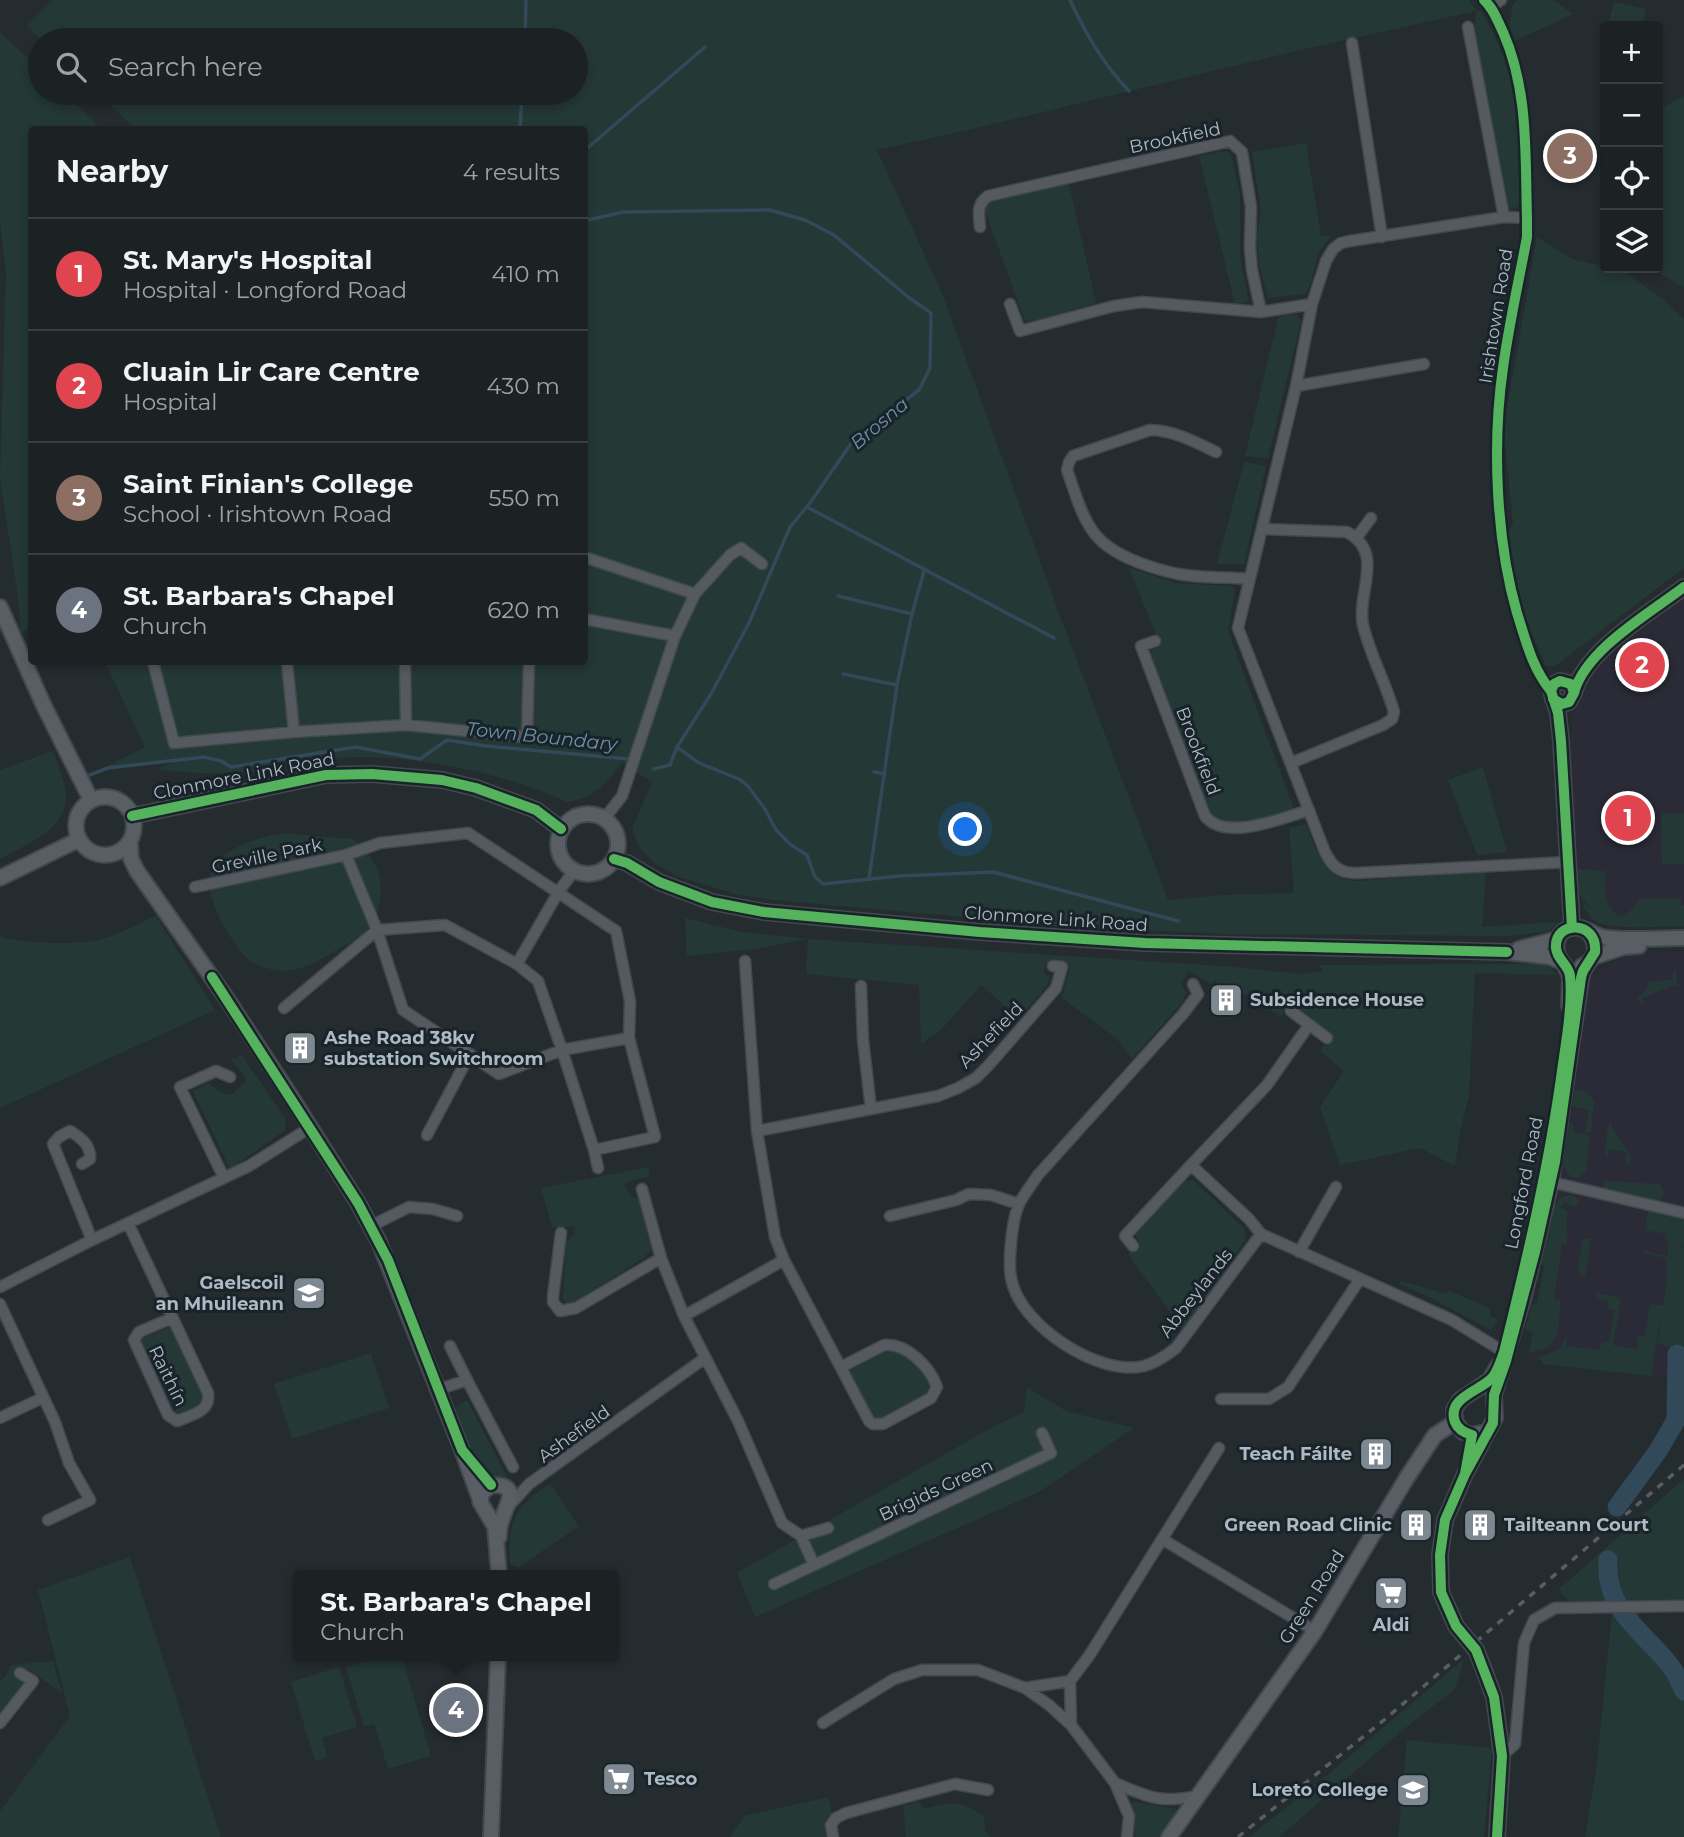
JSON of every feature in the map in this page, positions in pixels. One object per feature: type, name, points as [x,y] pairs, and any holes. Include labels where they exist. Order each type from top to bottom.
[{"type":"street","points":[[1488,4],[1501,0]]},
{"type":"street","name":"Irishtown Road","points":[[1488,4],[1511,50],[1523,99],[1527,218],[1527,237],[1503,369],[1498,423],[1500,528],[1509,583],[1527,645],[1542,680],[1557,688]]},
{"type":"street","points":[[1468,27],[1504,217]]},
{"type":"street","points":[[1352,43],[1382,237]]},
{"type":"street","name":"Brookfield","points":[[981,227],[978,209],[981,201],[988,196],[1230,141],[1242,152],[1251,207],[1252,270],[1261,312]]},
{"type":"street","points":[[1527,218],[1504,217],[1341,243],[1334,249],[1326,261],[1312,304],[1296,386],[1238,628],[1330,863],[1338,870],[1349,873],[1569,862]]},
{"type":"street","points":[[1010,304],[1020,331],[1114,306],[1142,302],[1261,312],[1312,304]]},
{"type":"street","points":[[1296,386],[1424,364]]},
{"type":"street","points":[[1216,452],[1174,434],[1150,430],[1073,456],[1067,470],[1091,529],[1103,543],[1115,551],[1178,574],[1248,579]]},
{"type":"street","points":[[1357,537],[1371,518]]},
{"type":"street","points":[[1262,529],[1347,532],[1357,537],[1368,555],[1362,621],[1394,712],[1392,719],[1383,725],[1291,763]]},
{"type":"street","points":[[604,819],[622,796],[675,636],[695,594],[730,555],[741,548],[762,564]]},
{"type":"street","points":[[588,558],[695,594]]},
{"type":"street","points":[[1557,688],[1684,587]]},
{"type":"street","points":[[0,607],[43,704],[91,800]]},
{"type":"street","points":[[588,620],[675,636]]},
{"type":"street","name":"Brookfield","points":[[1154,641],[1141,646],[1205,816],[1210,822],[1214,826],[1246,827],[1309,810]]},
{"type":"street","points":[[1561,741],[1564,716],[1572,697],[1581,676],[1597,656]]},
{"type":"street","points":[[154,665],[174,743],[406,725],[527,737],[529,665]]},
{"type":"street","points":[[287,665],[294,732]]},
{"type":"street","points":[[405,665],[406,725]]},
{"type":"street","points":[[1557,688],[1571,684],[1572,697]]},
{"type":"street","points":[[1557,688],[1562,704],[1572,697]]},
{"type":"street","points":[[1557,688],[1572,928]]},
{"type":"street","name":"Clonmore Link Road","points":[[132,816],[326,775],[372,774],[432,778],[476,788],[536,810],[561,829]]},
{"type":"street","points":[[137,871],[126,862],[90,852],[78,840],[75,822],[78,813],[91,800],[107,796],[129,808],[133,833],[130,841],[131,859],[137,871],[227,999],[371,1226],[388,1260],[482,1505],[495,1527],[499,1570]]},
{"type":"street","points":[[517,964],[570,876],[600,871],[614,859],[618,842],[611,825],[604,819],[586,814],[576,816],[561,829],[558,838],[561,857],[570,876]]},
{"type":"street","name":"Greville Park","points":[[195,887],[346,855],[380,844],[468,833],[559,891],[616,931],[630,1001],[629,1038],[655,1137],[594,1150]]},
{"type":"street","points":[[0,878],[78,840]]},
{"type":"street","points":[[107,856],[120,851],[130,841]]},
{"type":"street","name":"Greville Park","points":[[346,855],[377,930],[403,1010],[499,1074],[562,1050],[629,1038]]},
{"type":"street","name":"Clonmore Link Road","points":[[614,859],[627,863],[659,882],[712,902],[764,912],[980,932],[1145,943],[1507,952],[1550,957],[1563,963]]},
{"type":"street","points":[[284,1008],[377,930],[445,925],[517,964],[538,981],[598,1168]]},
{"type":"street","points":[[1684,938],[1602,937],[1572,928],[1557,939],[1556,951],[1563,963],[1578,967],[1624,947],[1684,946]]},
{"type":"street","points":[[1497,1837],[1502,1756],[1494,1697],[1476,1650],[1456,1626],[1441,1592],[1440,1555],[1446,1520],[1479,1434],[1493,1423],[1494,1395],[1529,1276],[1552,1181],[1581,978],[1591,960],[1595,943],[1587,931]]},
{"type":"street","name":"Clonmore Link Road","points":[[1507,952],[1557,939]]},
{"type":"street","points":[[745,961],[757,1131],[775,1237],[784,1260],[866,1418],[873,1424],[883,1424],[932,1398],[937,1388],[935,1381],[904,1347],[884,1345],[841,1367]]},
{"type":"street","name":"Longford Road","points":[[1470,1395],[1495,1374],[1504,1352],[1536,1216],[1555,1120],[1566,1041],[1570,976],[1563,963]]},
{"type":"street","name":"Ashefield","points":[[757,1131],[938,1096],[976,1078],[1056,988],[1062,967],[1053,966]]},
{"type":"street","name":"Abbeylands","points":[[1193,984],[1198,994],[1183,1014],[1038,1175],[1018,1204],[1011,1280],[1021,1303],[1059,1340],[1076,1351],[1110,1365],[1144,1366],[1176,1348],[1261,1234]]},
{"type":"street","points":[[861,986],[863,1040],[871,1110]]},
{"type":"street","points":[[1291,1011],[1327,1038]]},
{"type":"street","points":[[1133,1246],[1125,1236],[1267,1086],[1309,1025]]},
{"type":"street","points":[[427,1135],[470,1054]]},
{"type":"street","points":[[224,1178],[180,1087],[216,1071],[230,1077]]},
{"type":"street","points":[[0,1287],[249,1166],[310,1126]]},
{"type":"street","points":[[82,1164],[90,1159],[90,1151],[84,1140],[70,1132],[59,1137],[53,1144],[92,1240]]},
{"type":"street","points":[[1191,1165],[1249,1219],[1261,1234],[1452,1320],[1504,1352]]},
{"type":"street","points":[[1536,1216],[1545,1186],[1552,1181],[1684,1213]]},
{"type":"street","points":[[1299,1252],[1336,1187]]},
{"type":"street","points":[[642,1189],[661,1258],[684,1316],[738,1421],[782,1523],[801,1536],[814,1565],[774,1584]]},
{"type":"street","points":[[890,1216],[956,1200],[969,1194],[991,1195],[1018,1204]]},
{"type":"street","points":[[371,1226],[409,1207],[433,1209],[457,1216]]},
{"type":"street","name":"Raithín","points":[[128,1223],[208,1393],[210,1402],[207,1408],[177,1421],[168,1415],[134,1340],[139,1332],[172,1318]]},
{"type":"street","points":[[561,1233],[553,1296],[553,1302],[560,1311],[576,1308],[661,1258]]},
{"type":"street","points":[[684,1316],[784,1260]]},
{"type":"street","points":[[1515,1307],[1520,1303],[1529,1276]]},
{"type":"street","points":[[1221,1399],[1269,1399],[1288,1387],[1360,1279]]},
{"type":"street","points":[[0,1304],[55,1422],[69,1463],[90,1500],[48,1520]]},
{"type":"street","points":[[450,1346],[513,1466]]},
{"type":"street","name":"Ashefield","points":[[508,1508],[529,1484],[705,1358]]},
{"type":"street","points":[[437,1390],[467,1380]]},
{"type":"street","points":[[1479,1434],[1463,1432],[1455,1422],[1456,1405],[1470,1395],[1486,1398],[1495,1413]]},
{"type":"street","points":[[0,1418],[42,1398]]},
{"type":"street","name":"Green Road","points":[[1169,1837],[1315,1631],[1435,1435],[1455,1422]]},
{"type":"street","name":"Brigids Green","points":[[814,1565],[1051,1452],[1042,1433]]},
{"type":"street","points":[[1071,1726],[1070,1681],[1089,1656],[1219,1448]]},
{"type":"street","points":[[462,1450],[497,1485],[509,1492],[508,1508],[500,1527],[498,1545]]},
{"type":"street","points":[[482,1505],[482,1493],[497,1485],[529,1484]]},
{"type":"street","points":[[482,1505],[495,1514],[508,1508]]},
{"type":"street","points":[[801,1536],[828,1528]]},
{"type":"street","points":[[1162,1539],[1315,1631]]},
{"type":"street","points":[[1502,1756],[1515,1744],[1524,1643],[1534,1620],[1555,1608],[1684,1606]]},
{"type":"street","points":[[491,1837],[498,1661]]},
{"type":"street","points":[[823,1723],[894,1679],[922,1670],[978,1670],[1025,1688],[1049,1705],[1071,1726],[1115,1783],[1129,1816],[1127,1837]]},
{"type":"street","points":[[0,1723],[33,1681],[20,1673]]},
{"type":"street","points":[[1025,1688],[1070,1681]]},
{"type":"street","points":[[1115,1783],[1152,1799],[1178,1800],[1201,1795]]},
{"type":"street","points":[[833,1837],[831,1825],[836,1818],[846,1813],[955,1784],[988,1790]]},
{"type":"shaded area","points":[[1684,598],[1684,926],[1618,927],[1594,913],[1578,895],[1569,748],[1574,713],[1592,675],[1609,655]]},
{"type":"shaded area","points":[[1684,952],[1682,1379],[1542,1364],[1542,1360],[1529,1359],[1529,1352],[1557,1203],[1590,984],[1602,968],[1631,954]]},
{"type":"green space","points":[[53,0],[1469,0],[1476,11],[877,150],[943,296],[1168,900],[1294,893],[1289,828],[1306,824],[1323,862],[1329,870],[1346,880],[1486,872],[1482,927],[1557,922],[1549,931],[1509,936],[1228,934],[1074,927],[739,895],[673,875],[647,856],[632,829],[652,782],[622,763],[592,794],[567,802],[491,775],[435,763],[380,757],[313,761],[233,773],[159,770],[175,760],[108,768],[87,776],[145,747],[106,665],[588,665],[588,126],[133,126],[110,105],[588,105],[588,28],[27,26]]},
{"type":"green space","points":[[1518,0],[1554,0],[1573,14],[1515,41],[1509,25],[1513,4]]},
{"type":"green space","points":[[1614,2],[1646,9],[1643,21],[1609,21]]},
{"type":"green space","points":[[1476,11],[1481,11],[1494,35],[1511,81],[1518,128],[1522,204],[1514,209],[1506,208],[1502,204],[1475,27]]},
{"type":"green space","points":[[0,32],[28,59],[28,105],[77,105],[99,126],[28,126],[28,629],[21,632],[0,478],[6,273],[0,223]]},
{"type":"green space","points":[[1684,96],[1684,288],[1660,273],[1663,273],[1663,107]]},
{"type":"green space","points":[[1306,143],[1321,236],[1332,235],[1318,253],[1306,294],[1268,298],[1259,265],[1257,235],[1261,211],[1252,152]]},
{"type":"green space","points":[[1227,151],[1231,155],[1240,194],[1240,255],[1248,298],[1247,302],[1235,304],[1199,156]]},
{"type":"green space","points":[[1069,184],[1096,303],[1025,321],[984,208],[988,202]]},
{"type":"green space","points":[[1537,237],[1572,259],[1600,265],[1600,273],[1627,273],[1664,300],[1684,319],[1684,568],[1555,666],[1546,666],[1521,610],[1508,532],[1513,523],[1505,419]]},
{"type":"green space","points":[[1288,314],[1297,315],[1301,321],[1268,458],[1245,456],[1278,318]]},
{"type":"green space","points":[[1244,462],[1266,466],[1244,564],[1217,564]]},
{"type":"green space","points":[[1129,568],[1176,583],[1232,586],[1235,590],[1228,631],[1294,809],[1240,822],[1219,820],[1211,815],[1150,653],[1160,644]]},
{"type":"green space","points":[[53,751],[65,787],[64,810],[59,820],[42,836],[0,859],[0,770]]},
{"type":"green space","points":[[1483,767],[1507,852],[1477,855],[1448,780]]},
{"type":"green space","points":[[1684,813],[1684,864],[1662,864],[1661,814]]},
{"type":"green space","points":[[282,833],[353,839],[374,863],[381,891],[374,920],[361,935],[309,965],[290,971],[270,969],[248,959],[224,926],[212,897],[210,884],[212,871],[225,854],[248,842]]},
{"type":"green space","points":[[1577,869],[1605,871],[1608,904],[1622,916],[1640,899],[1681,898],[1681,905],[1684,905],[1684,926],[1624,927],[1595,921],[1582,902],[1591,909],[1579,895]]},
{"type":"green space","points":[[156,916],[215,1010],[0,1108],[0,936],[34,942],[90,942]]},
{"type":"green space","points":[[685,918],[742,932],[809,939],[1235,967],[1301,974],[1323,971],[1319,965],[1538,964],[1551,968],[1557,975],[1475,973],[1469,1096],[1455,1166],[1420,1148],[1340,1165],[1320,1107],[1344,1071],[1320,1051],[1333,1035],[1290,1002],[1281,1017],[1253,997],[1224,988],[1215,981],[1211,984],[1189,971],[1181,983],[1186,992],[1183,1001],[1132,1059],[1117,1039],[1062,998],[1070,966],[1045,963],[1044,974],[1050,977],[1046,987],[1019,1018],[981,985],[941,1030],[921,1044],[919,985],[806,974],[808,939],[756,949],[687,956]]},
{"type":"green space","points":[[1676,971],[1678,989],[1675,985],[1642,998],[1644,1007],[1637,998],[1646,990],[1649,981],[1673,980],[1673,972]]},
{"type":"green space","points":[[242,1055],[286,1120],[285,1130],[230,1169],[193,1091],[208,1083],[222,1093],[231,1095],[245,1082],[245,1076],[231,1060]]},
{"type":"green space","points":[[1574,1090],[1587,1092],[1594,1101],[1591,1133],[1585,1132],[1589,1110],[1573,1107]]},
{"type":"green space","points":[[1611,1121],[1631,1156],[1630,1165],[1625,1163],[1626,1152],[1609,1149],[1608,1158],[1605,1157],[1607,1131]]},
{"type":"green space","points":[[1569,1123],[1573,1124],[1575,1133],[1590,1136],[1586,1171],[1579,1178],[1571,1177],[1563,1167]]},
{"type":"green space","points":[[649,1167],[649,1176],[624,1183],[631,1196],[639,1200],[652,1250],[642,1259],[567,1305],[563,1298],[566,1242],[574,1235],[575,1227],[552,1227],[541,1188]]},
{"type":"green space","points":[[1193,1180],[1244,1228],[1246,1239],[1210,1293],[1182,1328],[1128,1255],[1139,1243],[1136,1235],[1138,1230],[1184,1181]]},
{"type":"green space","points":[[1605,1181],[1659,1184],[1663,1189],[1662,1199],[1652,1201],[1604,1188]]},
{"type":"green space","points":[[1562,1197],[1576,1197],[1579,1203],[1574,1207],[1565,1202],[1561,1207],[1568,1212],[1567,1245],[1562,1244],[1554,1299],[1561,1300],[1558,1328],[1548,1347],[1529,1352],[1533,1333],[1525,1329],[1532,1305],[1537,1303],[1544,1267],[1541,1262],[1554,1205]]},
{"type":"green space","points":[[1648,1210],[1684,1217],[1684,1246],[1669,1237],[1684,1247],[1684,1352],[1658,1343],[1661,1315],[1651,1376],[1542,1364],[1542,1360],[1535,1359],[1560,1349],[1566,1337],[1567,1346],[1600,1350],[1601,1343],[1609,1341],[1615,1310],[1608,1308],[1609,1301],[1597,1298],[1597,1293],[1616,1296],[1621,1300],[1613,1345],[1637,1349],[1638,1336],[1645,1337],[1650,1304],[1663,1305],[1667,1279],[1666,1258],[1642,1253],[1645,1251],[1667,1256],[1669,1242],[1665,1241],[1666,1234],[1645,1230]]},
{"type":"green space","points":[[1583,1238],[1591,1239],[1585,1277],[1577,1271]]},
{"type":"green space","points":[[1400,1281],[1447,1294],[1448,1290],[1491,1309],[1489,1315],[1498,1319],[1491,1330],[1399,1284]]},
{"type":"green space","points":[[170,1327],[174,1330],[205,1397],[202,1404],[178,1415],[142,1344],[142,1339]]},
{"type":"green space","points":[[887,1350],[904,1352],[932,1385],[930,1392],[877,1421],[868,1414],[847,1372]]},
{"type":"green space","points":[[371,1353],[389,1408],[292,1439],[274,1384]]},
{"type":"green space","points":[[1027,1387],[1066,1411],[1134,1428],[1039,1492],[755,1617],[737,1573],[996,1425],[1024,1412]]},
{"type":"green space","points":[[467,1400],[509,1481],[492,1480],[484,1476],[471,1460],[456,1408]]},
{"type":"green space","points":[[1684,1479],[1684,1603],[1568,1601],[1559,1589]]},
{"type":"green space","points":[[550,1484],[579,1526],[519,1567],[510,1564],[510,1537],[515,1517],[528,1500]]},
{"type":"green space","points":[[130,1557],[221,1837],[0,1837],[0,1811],[70,1716],[38,1590]]},
{"type":"green space","points":[[1639,1612],[1638,1626],[1672,1660],[1684,1680],[1684,1837],[1585,1837],[1597,1764],[1612,1613]]},
{"type":"green space","points":[[1464,1659],[1455,1689],[1404,1729],[1279,1837],[1249,1837],[1331,1772]]},
{"type":"green space","points":[[53,1661],[62,1693],[28,1669],[15,1673],[24,1682],[0,1713],[0,1681],[6,1676],[10,1665]]},
{"type":"green space","points":[[368,1661],[403,1661],[431,1756],[388,1769],[374,1724],[364,1727],[346,1667]]},
{"type":"green space","points":[[339,1667],[357,1727],[322,1738],[327,1757],[315,1761],[291,1682]]},
{"type":"green space","points":[[1407,1740],[1492,1748],[1484,1837],[1398,1837]]},
{"type":"green space","points":[[828,1797],[833,1817],[825,1820],[826,1837],[730,1837],[744,1816]]},
{"type":"green space","points":[[918,1802],[925,1809],[949,1803],[968,1807],[984,1816],[985,1830],[991,1837],[906,1837],[903,1806]]},
{"type":"green space","points":[[1132,1803],[1177,1809],[1178,1812],[1163,1837],[1136,1837],[1131,1807]]},
{"type":"waterway","points":[[525,28],[526,0]]},
{"type":"waterway","name":"Brosna","points":[[1070,0],[1096,48],[1129,91]]},
{"type":"waterway","points":[[588,148],[705,47]]},
{"type":"waterway","points":[[520,126],[521,105]]},
{"type":"waterway","name":"Brosna","points":[[588,220],[623,212],[770,210],[805,220],[834,235],[931,313],[930,368],[919,390],[852,442],[790,527],[749,623],[711,694],[677,747],[670,765],[654,769]]},
{"type":"waterway","points":[[807,507],[1054,638]]},
{"type":"waterway","points":[[869,879],[897,685],[924,571]]},
{"type":"waterway","points":[[838,596],[912,614]]},
{"type":"waterway","points":[[843,674],[897,685]]},
{"type":"waterway","name":"Town Boundary","points":[[87,776],[108,768],[204,757],[221,761],[231,767],[356,747],[420,759],[447,740],[629,759]]},
{"type":"waterway","points":[[677,747],[699,763],[739,779],[747,785],[765,809],[776,830],[791,845],[807,855],[815,877],[823,884],[899,876],[993,872],[1178,921]]},
{"type":"waterway","points":[[874,772],[885,774]]},
{"type":"waterway","name":"Brosna","points":[[1617,1507],[1658,1451],[1676,1420],[1677,1354]]},
{"type":"waterway","name":"Brosna","points":[[1608,1560],[1613,1595],[1621,1609],[1664,1658],[1684,1691]]},
{"type":"railway","points":[[1238,1837],[1384,1720],[1684,1465]]},
{"type":"cycle path","points":[[1484,0],[1495,15],[1511,54],[1521,100],[1525,147],[1527,237],[1508,335],[1500,397],[1497,460],[1500,523],[1517,613],[1534,664],[1551,691]]},
{"type":"cycle path","points":[[1574,693],[1580,677],[1605,647],[1684,587]]},
{"type":"cycle path","points":[[1553,699],[1562,704],[1569,702],[1574,693],[1571,684],[1560,681],[1554,684],[1551,691],[1558,713],[1561,741],[1572,928]]},
{"type":"cycle path","points":[[132,816],[326,775],[372,774],[442,780],[476,788],[536,810],[561,829]]},
{"type":"cycle path","points":[[614,859],[627,863],[659,882],[712,902],[764,912],[980,932],[1145,943],[1507,952]]},
{"type":"cycle path","points":[[1465,1474],[1472,1435],[1458,1427],[1455,1422],[1455,1407],[1492,1378],[1504,1352],[1544,1177],[1567,1036],[1571,999],[1570,976],[1557,952],[1557,939],[1568,929],[1583,929],[1594,941],[1595,952],[1581,978],[1555,1162],[1535,1252],[1506,1361],[1494,1395],[1493,1423],[1465,1474],[1445,1520],[1440,1555],[1441,1592],[1456,1626],[1476,1650],[1494,1697],[1502,1756],[1497,1837]]},
{"type":"cycle path","points":[[212,977],[358,1203],[388,1260],[462,1450],[491,1485]]},
{"type":"place","name":"Saint Finian's College","points":[[1570,156]]},
{"type":"place","name":"Cluain Lir Care Centre","points":[[1642,665]]},
{"type":"place","name":"St. Mary's Hospital","points":[[1628,818]]},
{"type":"place","name":"Subsidence House","points":[[1226,1000]]},
{"type":"place","name":"Ashe Road 38kv substation Switchroom","points":[[300,1048]]},
{"type":"place","name":"Gaelscoil an Mhuileann","points":[[309,1293]]},
{"type":"place","name":"Teach Fáilte","points":[[1376,1454]]},
{"type":"place","name":"Green Road Clinic","points":[[1416,1525]]},
{"type":"place","name":"Tailteann Court","points":[[1480,1525]]},
{"type":"place","name":"Aldi","points":[[1391,1593]]},
{"type":"place","name":"St. Barbara's Chapel","points":[[456,1710]]},
{"type":"place","name":"Tesco","points":[[619,1779]]},
{"type":"place","name":"Loreto College","points":[[1413,1790]]}]
